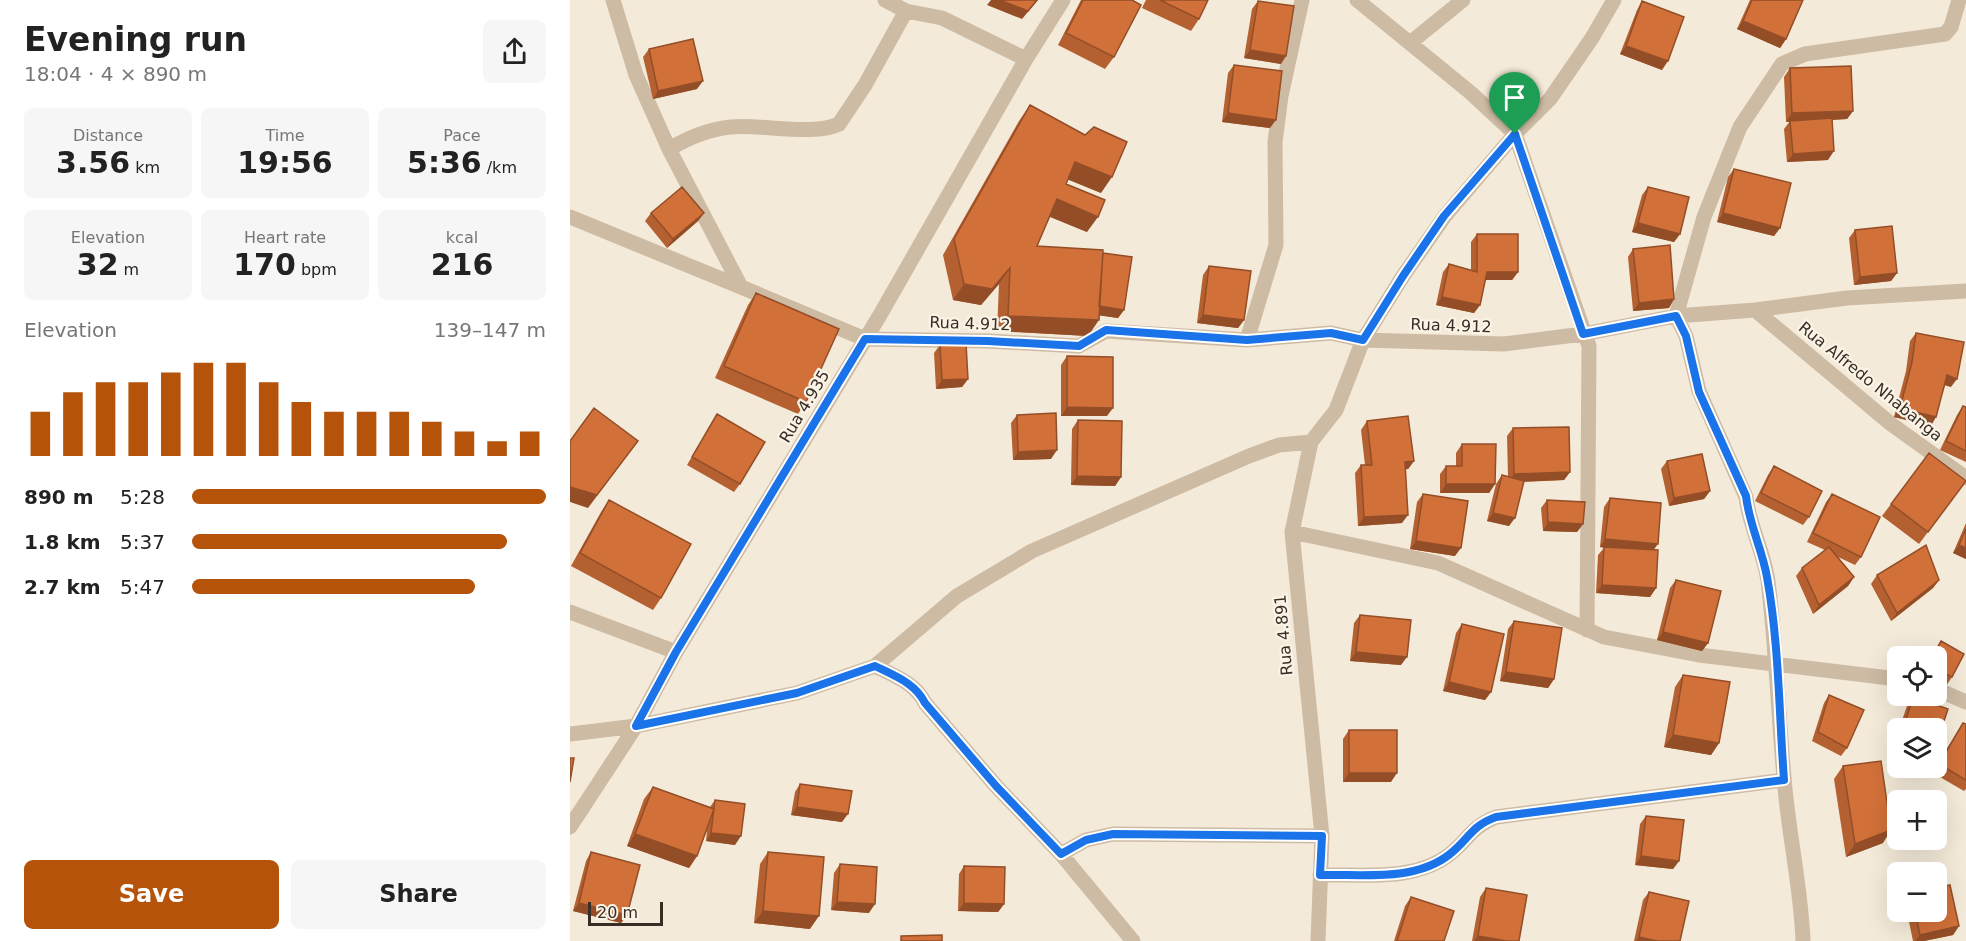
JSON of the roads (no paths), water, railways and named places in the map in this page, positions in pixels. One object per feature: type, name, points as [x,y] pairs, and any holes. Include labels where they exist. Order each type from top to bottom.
[{"type":"street","points":[[613,0],[636,75],[669,149],[741,287]]},
{"type":"street","points":[[885,0],[906,11],[942,18],[1026,59]]},
{"type":"street","name":"Rua 4.935","points":[[570,827],[636,726],[676,652],[865,339],[1026,59],[1063,0]]},
{"type":"street","points":[[1247,340],[1276,245],[1275,142],[1281,96],[1302,0]]},
{"type":"street","points":[[1357,0],[1515,134],[1589,346],[1587,630]]},
{"type":"street","points":[[1410,43],[1463,0]]},
{"type":"street","name":"Rua 4.891","points":[[1318,941],[1322,836],[1292,532],[1311,442],[1336,410],[1363,340],[1444,216],[1515,134],[1550,99],[1592,38],[1614,0]]},
{"type":"street","points":[[1803,941],[1802,899],[1784,780],[1776,663],[1767,579],[1759,543],[1748,513],[1746,496],[1699,392],[1686,336],[1676,316],[1704,217],[1740,127],[1782,64],[1805,54],[1945,34],[1951,27],[1959,0]]},
{"type":"street","points":[[669,149],[688,138],[732,127],[814,128],[833,127],[839,124],[865,85],[906,11]]},
{"type":"street","points":[[570,217],[865,339]]},
{"type":"street","name":"Rua 4.912","points":[[865,339],[988,341],[1079,346],[1106,330],[1247,340],[1331,333],[1363,340],[1504,344],[1583,334],[1676,316],[1847,298],[1966,291]]},
{"type":"street","name":"Rua Alfredo Nhabanga","points":[[1755,309],[1891,424],[1966,478]]},
{"type":"street","points":[[570,734],[636,726],[797,693],[875,666],[957,596],[1032,551],[1249,456],[1279,446],[1311,442]]},
{"type":"street","points":[[1292,532],[1438,563],[1604,637],[1699,655],[1887,678]]},
{"type":"street","points":[[570,612],[676,652]]},
{"type":"street","points":[[875,666],[920,692],[925,703],[996,786],[1061,854],[1125,939]]},
{"type":"street","points":[[1947,694],[1966,702]]},
{"type":"street","points":[[1320,875],[1410,873],[1430,866],[1450,854],[1480,823],[1496,817],[1784,780]]},
{"type":"street","points":[[1061,854],[1086,840],[1113,834],[1322,836]]}]
